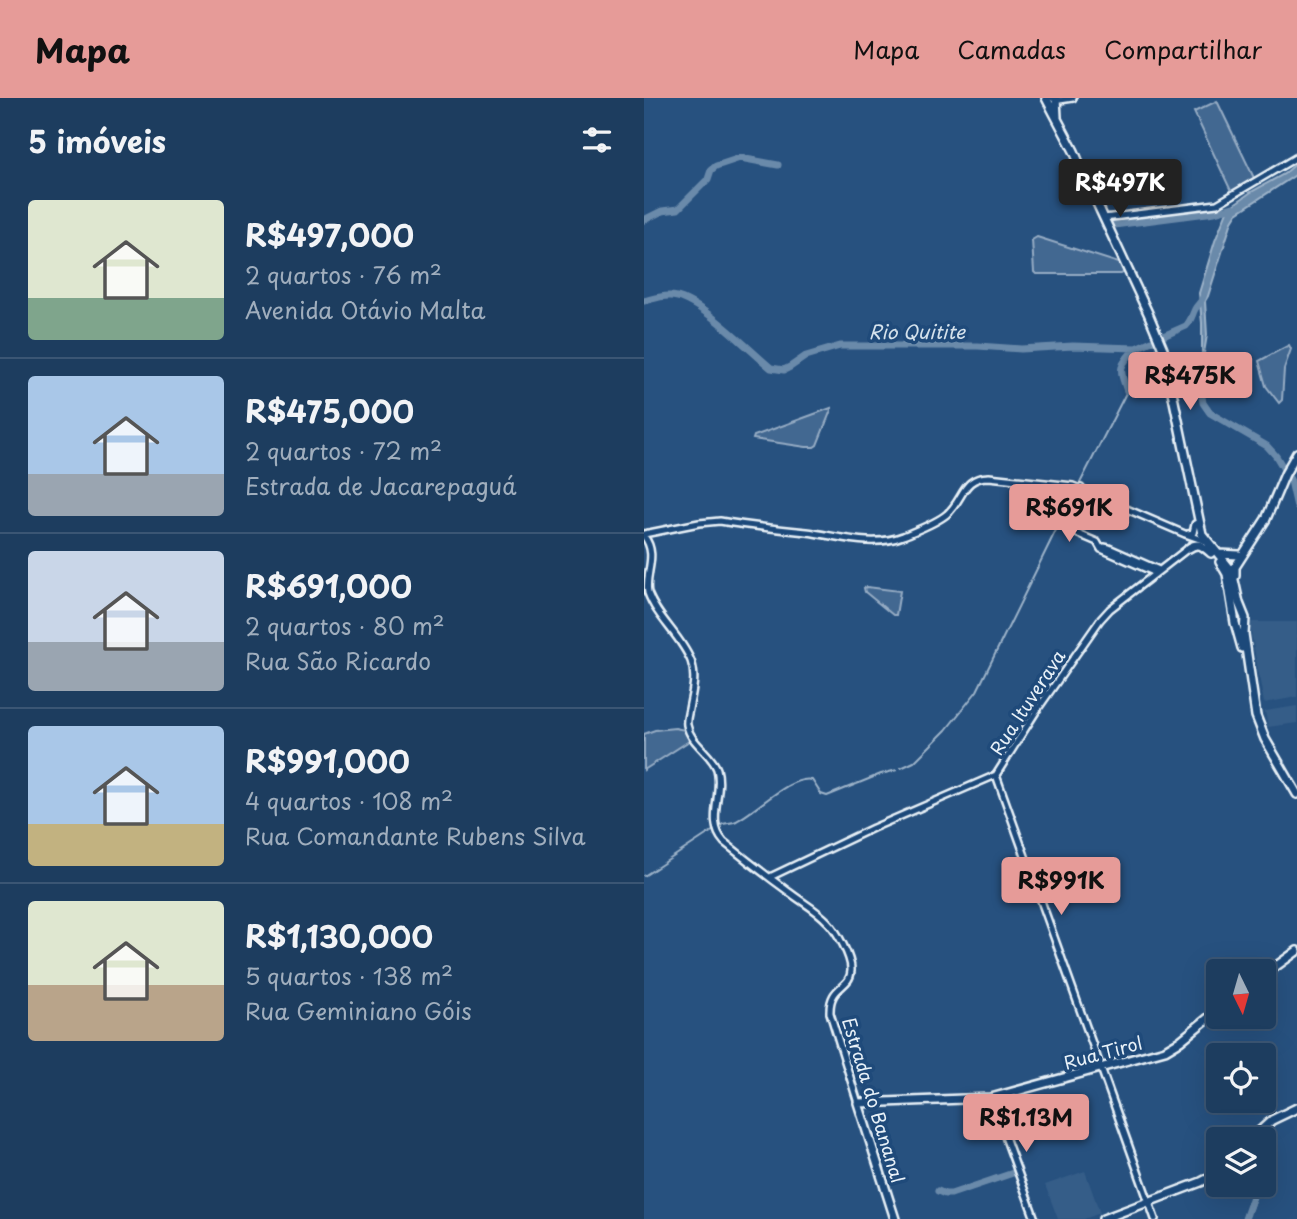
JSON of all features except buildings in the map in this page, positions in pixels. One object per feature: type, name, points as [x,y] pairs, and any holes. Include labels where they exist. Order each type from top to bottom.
[{"type":"main road","points":[[1046,98],[1074,151],[1157,333],[1203,538]]},
{"type":"main road","points":[[1055,99],[1057,118]]},
{"type":"main road","points":[[1230,567],[1266,519],[1297,453]]},
{"type":"main road","points":[[1191,489],[1195,524],[1231,578],[1244,616],[1248,670],[1260,730],[1297,794]]},
{"type":"main road","points":[[1189,548],[1200,545],[1215,553],[1230,567],[1235,623],[1248,670]]},
{"type":"main road","points":[[1215,553],[1242,553]]},
{"type":"main road","points":[[1231,578],[1242,553]]},
{"type":"main road","points":[[1232,605],[1236,610],[1237,621],[1245,621]]},
{"type":"main road","points":[[1276,966],[1297,951]]},
{"type":"main road","name":"Rua Tirol","points":[[863,1101],[991,1098],[1165,1050],[1206,1020]]},
{"type":"main road","points":[[862,1118],[863,1101]]},
{"type":"main road","name":"Estrada do Bananal","points":[[863,1101],[862,1118],[895,1219]]},
{"type":"main road","points":[[1264,1127],[1272,1120],[1297,1108]]},
{"type":"main road","points":[[1103,1219],[1206,1179]]},
{"type":"main road","points":[[1146,1192],[1159,1198]]},
{"type":"street","points":[[1055,99],[1073,98]]},
{"type":"street","points":[[1104,218],[1217,204],[1297,157]]},
{"type":"street","points":[[644,535],[720,521],[855,540],[883,541],[904,536],[944,516],[968,484],[978,478],[1012,478],[1091,493],[1185,534],[1203,538]]},
{"type":"street","points":[[1080,490],[1067,526],[1071,531],[1097,542],[1101,549],[1106,547],[1157,572]]},
{"type":"street","points":[[1185,534],[1193,533],[1195,524]]},
{"type":"street","points":[[1185,534],[1190,540],[1189,548]]},
{"type":"street","name":"Estrada do Bananal","points":[[644,535],[649,542],[651,554],[647,580],[649,594],[692,663],[694,684],[686,724],[718,772],[716,828],[724,842],[827,921],[839,940],[850,962],[851,971],[849,978],[831,997],[830,1007],[863,1101]]},
{"type":"street","name":"Rua Ituverava","points":[[770,877],[873,828],[996,775],[1096,625],[1110,609],[1203,538]]},
{"type":"street","points":[[996,775],[1155,1219]]},
{"type":"street","points":[[991,1098],[1035,1219]]},
{"type":"shaded area","points":[[1217,101],[1254,178],[1234,192],[1231,191],[1194,112]]},
{"type":"shaded area","points":[[1297,163],[1297,174],[1237,213],[1232,221],[1205,301],[1207,335],[1202,365],[1199,293],[1226,210]]},
{"type":"shaded area","points":[[1037,237],[1122,264],[1126,271],[1121,274],[1036,274],[1032,240]]},
{"type":"shaded area","points":[[1289,345],[1291,349],[1284,369],[1282,400],[1279,403],[1266,386],[1259,361]]},
{"type":"shaded area","points":[[831,408],[814,447],[753,439],[754,436]]},
{"type":"shaded area","points":[[864,588],[900,591],[896,615],[865,592]]},
{"type":"shaded area","points":[[1249,622],[1297,622],[1297,697],[1264,703]]},
{"type":"shaded area","points":[[1297,706],[1297,723],[1268,727],[1265,711]]},
{"type":"shaded area","points":[[675,728],[685,730],[689,741],[644,770],[644,734]]},
{"type":"shaded area","points":[[1085,1171],[1100,1213],[1084,1219],[1058,1219],[1045,1185]]},
{"type":"waterway","points":[[644,220],[662,211],[678,209],[708,179],[711,170],[716,166],[740,158],[778,165]]},
{"type":"waterway","points":[[1114,225],[1215,212],[1233,207]]},
{"type":"waterway","name":"Rio Quitite","points":[[644,301],[668,296],[695,305],[771,368],[784,370],[806,356],[840,346],[1136,348],[1186,326],[1203,297]]},
{"type":"waterway","points":[[1127,391],[1122,368],[1136,348]]},
{"type":"waterway","points":[[1203,356],[1203,403],[1210,413],[1267,446],[1291,481],[1297,507]]},
{"type":"waterway","points":[[901,768],[914,762],[946,730],[977,691],[1127,391]]},
{"type":"waterway","points":[[644,876],[723,824],[742,818],[793,783],[812,780],[821,794],[827,796],[897,770]]},
{"type":"waterway","points":[[938,1191],[951,1194],[1013,1173]]},
{"type":"waterway","points":[[1245,1219],[1253,1197]]}]
